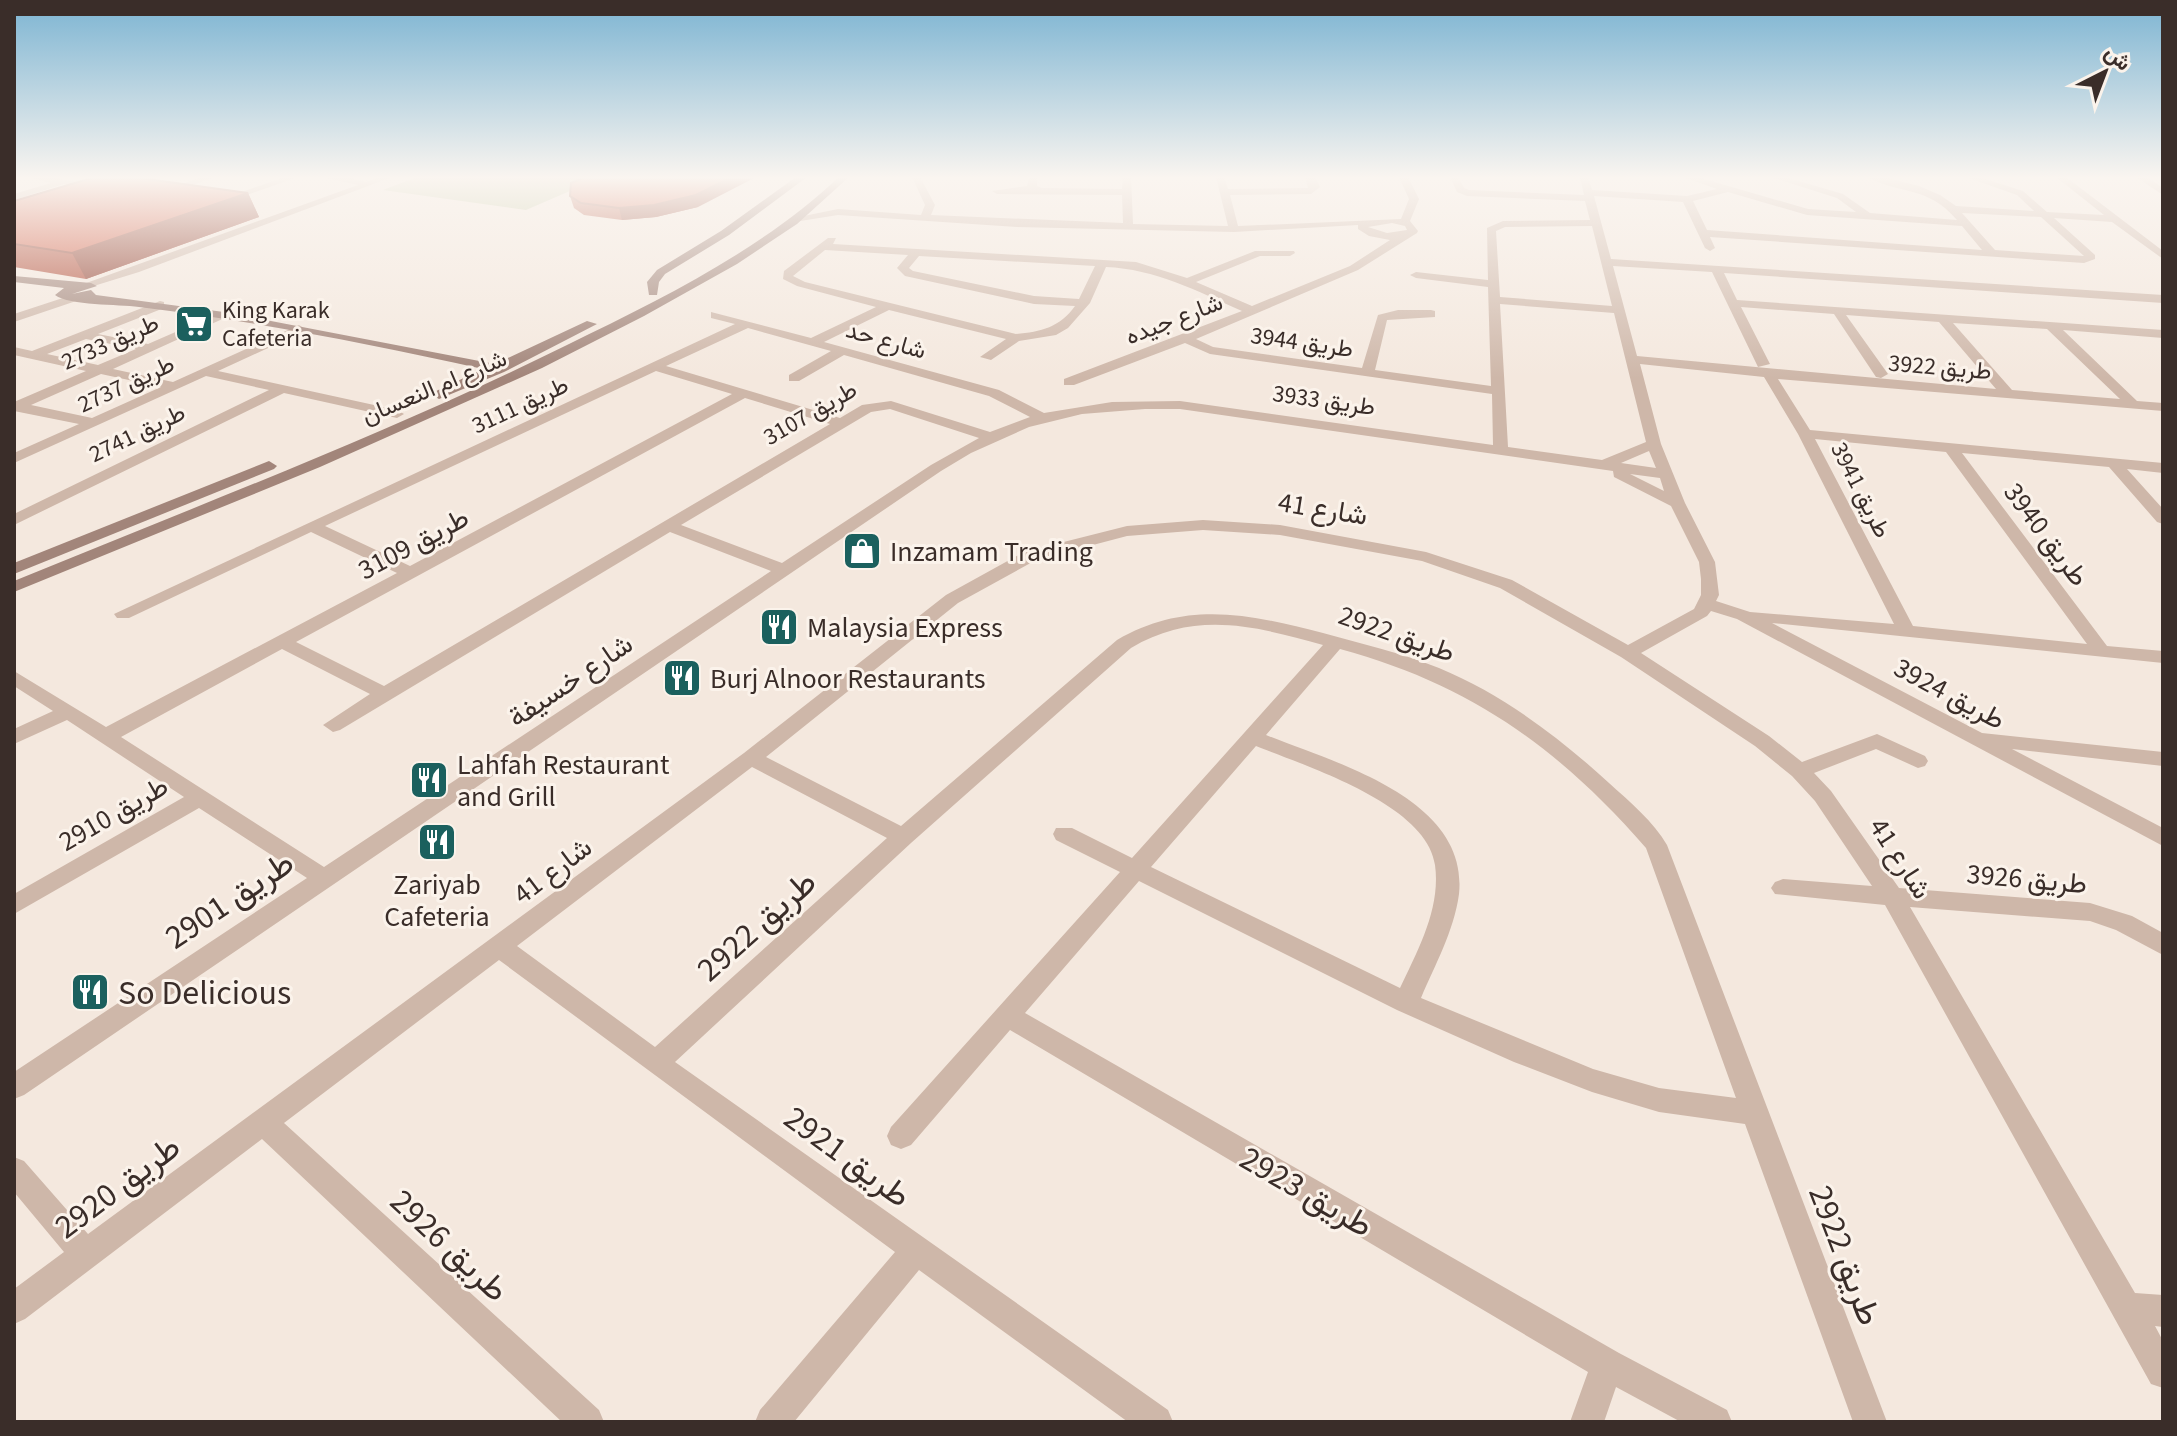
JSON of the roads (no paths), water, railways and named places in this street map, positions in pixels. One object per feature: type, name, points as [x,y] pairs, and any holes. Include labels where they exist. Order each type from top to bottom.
[{"type":"main road","points":[[653,293],[653,282],[661,272],[707,244]]},
{"type":"main road","name":"شارع ام النعسان","points":[[330,441],[443,393],[501,374],[558,339],[653,293],[731,244]]},
{"type":"main road","name":"شارع ام النعسان","points":[[14,587],[501,374],[693,284],[755,244]]},
{"type":"main road","points":[[14,279],[467,361],[501,374]]},
{"type":"main road","points":[[39,284],[63,292],[99,289],[122,299]]},
{"type":"main road","points":[[467,361],[496,358],[558,339]]},
{"type":"main road","points":[[398,349],[437,361],[501,374]]},
{"type":"main road","points":[[437,361],[455,375],[443,393]]},
{"type":"main road","points":[[14,569],[287,458]]},
{"type":"street","points":[[14,314],[210,244]]},
{"type":"street","points":[[99,289],[214,244]]},
{"type":"street","points":[[827,244],[788,273],[789,279],[1016,338]]},
{"type":"street","points":[[823,247],[916,252],[978,244]]},
{"type":"street","points":[[1026,244],[1102,262],[1146,267],[1253,311]]},
{"type":"street","points":[[1373,244],[1374,248]]},
{"type":"street","name":"شارع جيده","points":[[1069,382],[1185,339],[1354,268],[1374,248],[1384,244]]},
{"type":"street","points":[[1492,244],[1501,451]]},
{"type":"street","points":[[1602,244],[1654,444],[1677,503],[1707,562],[1710,579],[1707,604],[1694,618],[1628,653]]},
{"type":"street","points":[[1708,244],[1710,248]]},
{"type":"street","points":[[1855,244],[2084,260],[2091,257],[2077,244]]},
{"type":"street","points":[[1982,244],[1991,253]]},
{"type":"street","points":[[1896,247],[1928,282]]},
{"type":"street","points":[[916,252],[903,268],[909,274],[1034,300],[1084,303]]},
{"type":"street","points":[[1187,282],[1262,252],[1290,253]]},
{"type":"street","points":[[986,357],[1016,338],[1063,326],[1075,318],[1102,262]]},
{"type":"street","points":[[1608,262],[2163,299]]},
{"type":"street","name":"طريق 3941","points":[[1716,269],[1906,631]]},
{"type":"street","points":[[1416,275],[1493,284]]},
{"type":"street","points":[[851,297],[874,286]]},
{"type":"street","points":[[14,314],[63,292]]},
{"type":"street","points":[[1495,300],[1618,310]]},
{"type":"street","points":[[1733,303],[2163,334]]},
{"type":"street","points":[[14,363],[160,305]]},
{"type":"street","points":[[813,342],[887,306]]},
{"type":"street","points":[[1837,310],[1881,374]]},
{"type":"street","name":"طريق 3944","points":[[1367,374],[1382,318],[1392,314],[1431,314]]},
{"type":"street","name":"شارع حد","points":[[715,315],[994,393],[1040,417]]},
{"type":"street","name":"طريق 2733","points":[[16,406],[223,316]]},
{"type":"street","points":[[1942,317],[2009,395]]},
{"type":"street","name":"طريق 3111","points":[[123,614],[746,324]]},
{"type":"street","points":[[2050,325],[2134,405]]},
{"type":"street","name":"طريق 2737","points":[[14,459],[299,329]]},
{"type":"street","points":[[86,335],[149,348]]},
{"type":"street","name":"طريق 3944","points":[[1185,339],[1221,352],[1500,391]]},
{"type":"street","points":[[794,378],[843,350]]},
{"type":"street","points":[[14,351],[174,386]]},
{"type":"street","name":"طريق 3922","points":[[1632,363],[1766,369],[2009,395],[2163,407]]},
{"type":"street","points":[[656,367],[841,423]]},
{"type":"street","points":[[205,372],[397,414]]},
{"type":"street","name":"طريق 2741","points":[[14,520],[282,389]]},
{"type":"street","name":"طريق 3109","points":[[106,736],[743,394]]},
{"type":"street","name":"طريق 3107","points":[[333,725],[871,406],[886,404],[988,436]]},
{"type":"street","name":"طريق 3933","points":[[1040,417],[1108,406],[1180,405],[1665,474]]},
{"type":"street","points":[[16,406],[94,423]]},
{"type":"street","name":"شارع خسيفة","points":[[324,878],[988,436],[1040,417]]},
{"type":"street","name":"طريق 3940","points":[[1805,434],[2163,468]]},
{"type":"street","name":"طريق 3933","points":[[1600,466],[1654,444]]},
{"type":"street","name":"طريق 3940","points":[[1951,449],[2101,650]]},
{"type":"street","points":[[2114,464],[2163,519]]},
{"type":"street","name":"طريق 3933","points":[[1600,466],[1677,503]]},
{"type":"street","points":[[669,526],[785,570]]},
{"type":"street","name":"شارع 41","points":[[263,1122],[751,758],[976,583],[1060,546],[1127,531],[1190,526],[1280,530],[1426,557],[1506,584],[1628,653],[1762,741],[1799,771],[1847,828],[1892,897],[2163,1372]]},
{"type":"street","points":[[313,527],[411,573]]},
{"type":"street","name":"طريق 3924","points":[[1707,604],[1743,615],[2163,838]]},
{"type":"street","points":[[1743,615],[2163,657]]},
{"type":"street","name":"طريق 2922","points":[[656,1063],[903,837],[1124,644],[1157,627],[1213,619],[1293,631],[1408,662],[1470,692],[1567,758],[1630,814],[1656,845],[1870,1422]]},
{"type":"street","points":[[282,642],[385,694]]},
{"type":"street","points":[[901,1136],[1335,643]]},
{"type":"street","points":[[14,677],[324,878]]},
{"type":"street","points":[[14,737],[68,712]]},
{"type":"street","points":[[1252,737],[1377,790],[1412,814],[1441,845],[1449,872],[1446,903],[1406,1003]]},
{"type":"street","points":[[1974,738],[2163,759]]},
{"type":"street","points":[[1799,771],[1877,741],[1918,761]]},
{"type":"street","points":[[751,758],[903,837]]},
{"type":"street","name":"طريق 2910","points":[[14,905],[199,798]]},
{"type":"street","points":[[1064,834],[1406,1003],[1523,1054],[1592,1080],[1659,1100],[1756,1113]]},
{"type":"street","name":"طريق 2901","points":[[14,1087],[324,878]]},
{"type":"street","name":"طريق 3926","points":[[1783,888],[2090,912],[2124,923],[2163,945]]},
{"type":"street","name":"طريق 2921","points":[[500,947],[656,1063],[1156,1422]]},
{"type":"street","name":"طريق 2923","points":[[1008,1016],[1607,1365],[1715,1422]]},
{"type":"street","name":"طريق 2920","points":[[14,1308],[263,1122]]},
{"type":"street","name":"طريق 2926","points":[[263,1122],[587,1422]]},
{"type":"street","points":[[14,1170],[85,1254]]},
{"type":"street","points":[[772,1422],[916,1250]]},
{"type":"street","points":[[2127,1308],[2163,1311]]},
{"type":"street","points":[[1587,1422],[1607,1365]]},
{"type":"place","name":"King Karak Cafeteria","points":[[194,324]]},
{"type":"place","name":"Inzamam Trading","points":[[862,551]]},
{"type":"place","name":"Malaysia Express","points":[[779,627]]},
{"type":"place","name":"Burj Alnoor Restaurants","points":[[682,678]]},
{"type":"place","name":"Lahfah Restaurant and Grill","points":[[429,780]]},
{"type":"place","name":"Zariyab Cafeteria","points":[[437,842]]},
{"type":"place","name":"So Delicious","points":[[90,992]]}]
